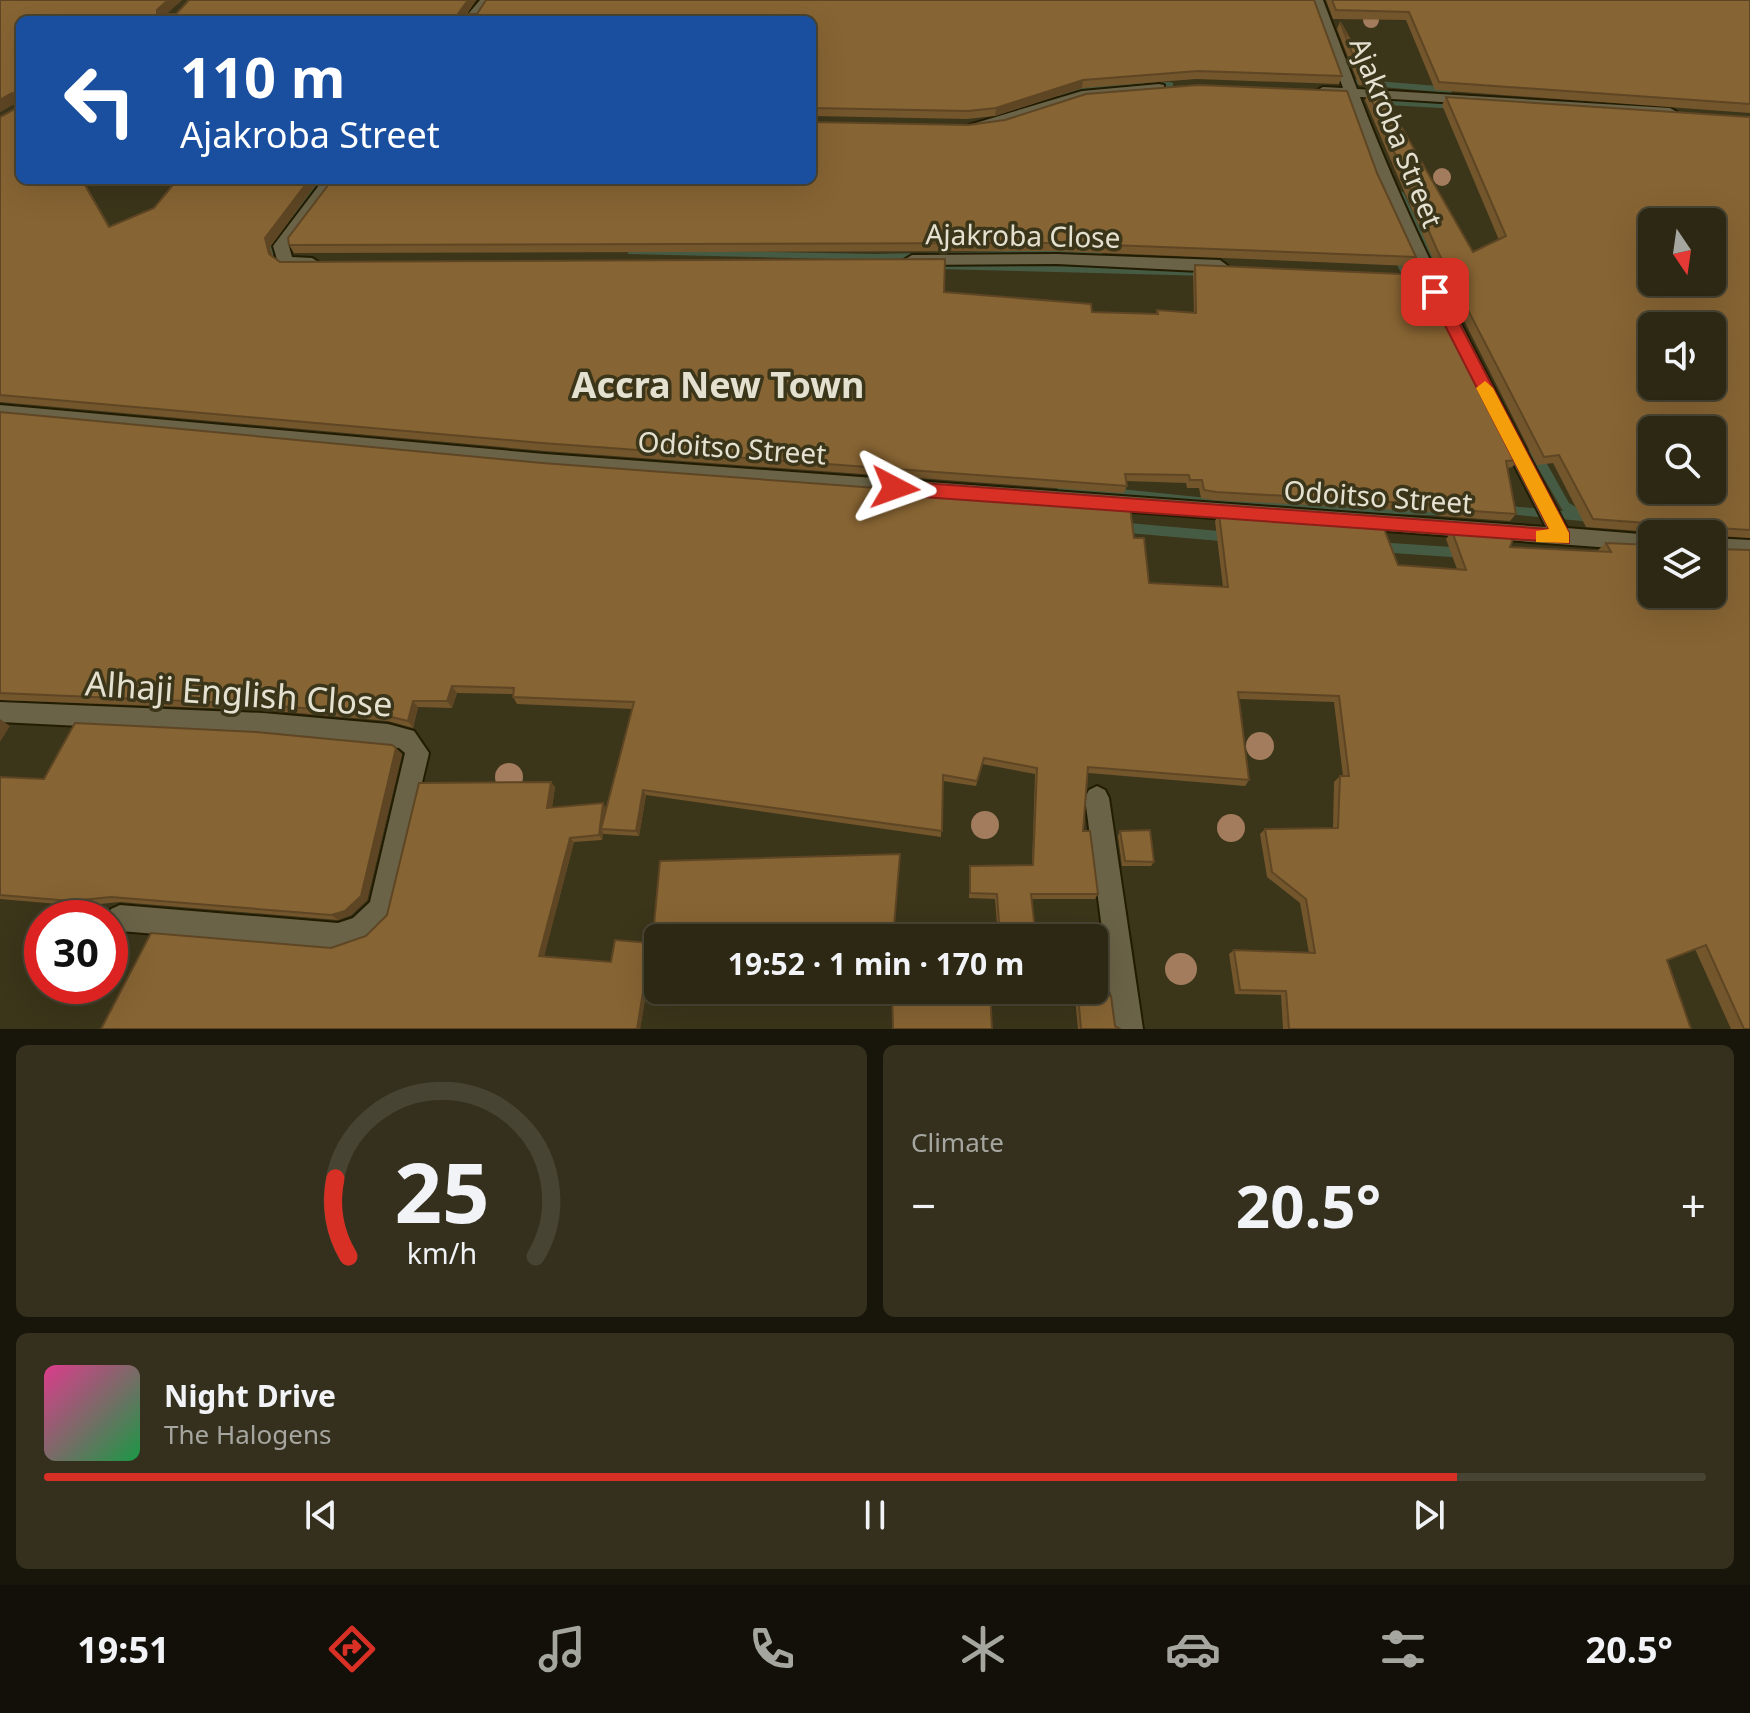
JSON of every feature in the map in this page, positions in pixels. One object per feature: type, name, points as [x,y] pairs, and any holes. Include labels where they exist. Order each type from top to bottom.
[{"type":"street","points":[[473,16],[487,0]]},
{"type":"street","name":"Ajakroba Street","points":[[1317,0],[1420,275],[1562,538]]},
{"type":"street","points":[[967,126],[998,123],[1053,102],[1082,95],[1181,87]]},
{"type":"street","points":[[1306,90],[1692,114]]},
{"type":"street","points":[[322,263],[285,262],[281,246],[328,184]]},
{"type":"street","name":"Ajakroba Close","points":[[898,260],[1057,259],[1242,267]]},
{"type":"street","name":"Odoitso Street","points":[[0,412],[545,461],[1638,542]]},
{"type":"street","points":[[1726,547],[1750,548]]},
{"type":"street","name":"Alhaji English Close","points":[[0,712],[263,724],[405,737],[414,743],[417,753],[381,909],[361,929],[338,936],[128,919]]},
{"type":"street","points":[[1097,798],[1129,1029]]},
{"type":"building","points":[[0,0],[168,0],[157,10],[157,14],[176,14],[189,0],[468,0],[458,14],[477,14],[486,0],[1314,0],[1342,76],[1198,71],[1083,80],[996,108],[968,111],[816,108],[816,16],[16,16],[16,94],[0,100]]},
{"type":"building","points":[[1332,0],[1750,0],[1750,104],[1439,82],[1409,12],[1336,10]]},
{"type":"building","points":[[1340,22],[1373,78],[1362,78]]},
{"type":"building","points":[[1198,85],[1347,91],[1377,173],[1416,257],[1059,243],[289,245],[288,238],[329,184],[816,184],[816,122],[968,125],[1005,120],[1086,94]]},
{"type":"building","points":[[1368,92],[1382,93],[1473,252],[1506,236],[1446,97],[1750,117],[1750,530],[1726,528],[1726,520],[1638,522],[1593,519],[1559,455],[1544,457],[1438,252]]},
{"type":"building","points":[[16,94],[16,184],[84,184],[109,227],[154,208],[174,184],[306,184],[265,238],[269,254],[280,262],[945,259],[944,292],[1091,304],[1092,312],[1158,314],[1157,310],[1196,313],[1195,265],[1424,275],[1519,460],[1506,461],[1516,514],[1444,509],[1443,505],[1216,492],[1204,490],[1202,480],[1190,480],[1189,475],[1125,474],[1127,486],[542,443],[0,395],[0,117],[15,109]]},
{"type":"building","points":[[0,412],[542,463],[1130,507],[1134,538],[1144,538],[1149,583],[1228,587],[1219,514],[1383,526],[1398,565],[1466,570],[1452,531],[1514,536],[1510,547],[1611,552],[1606,543],[1638,544],[1638,608],[1726,608],[1726,549],[1750,550],[1750,1029],[1744,1029],[1706,945],[1667,960],[1691,1029],[1289,1029],[1286,991],[1240,990],[1234,950],[1315,953],[1306,899],[1272,872],[1265,829],[1338,828],[1340,776],[1349,776],[1339,696],[1238,692],[1249,780],[1088,767],[1083,831],[1090,831],[1098,894],[1031,894],[1034,924],[999,924],[997,894],[970,893],[970,866],[1033,865],[1037,768],[984,758],[977,781],[943,775],[942,831],[643,790],[636,831],[601,829],[634,702],[513,697],[514,688],[452,686],[447,701],[413,701],[408,721],[383,715],[256,704],[0,693]]},
{"type":"building","points":[[75,723],[256,732],[392,745],[396,748],[361,896],[345,911],[331,915],[111,897],[59,900],[0,895],[0,777],[44,779]]},
{"type":"building","points":[[551,782],[547,808],[603,803],[599,835],[570,838],[539,956],[611,962],[615,940],[644,942],[644,986],[637,1029],[101,1029],[114,1004],[128,1004],[128,977],[151,933],[331,948],[366,936],[387,915],[419,783]]},
{"type":"building","points":[[1150,830],[1154,862],[1125,861],[1120,831]]},
{"type":"building","points":[[900,854],[894,924],[654,924],[660,861]]},
{"type":"building","points":[[1108,996],[1111,996],[1115,1026],[1120,1029],[1081,1029],[1079,1004],[1108,1004]]},
{"type":"building","points":[[892,1004],[991,1004],[992,1029],[893,1029]]},
{"type":"waterway","points":[[1346,73],[1349,81],[1450,90]]},
{"type":"waterway","points":[[1058,94],[1090,88],[1170,85]]},
{"type":"waterway","points":[[1373,102],[1458,106]]},
{"type":"waterway","points":[[270,262],[267,257],[279,233],[320,184]]},
{"type":"waterway","points":[[1399,193],[1422,243],[1453,293]]},
{"type":"waterway","points":[[1396,251],[1413,289]]},
{"type":"waterway","points":[[631,252],[876,257],[1100,252]]},
{"type":"waterway","points":[[931,269],[935,266],[1210,273]]},
{"type":"waterway","points":[[1534,451],[1565,506],[1595,523]]},
{"type":"waterway","points":[[1063,488],[1198,502],[1451,511]]},
{"type":"waterway","points":[[1499,510],[1580,517]]},
{"type":"waterway","points":[[1117,527],[1231,537]]},
{"type":"waterway","points":[[1377,547],[1466,553]]},
{"type":"slow traffic","points":[[1485,388],[1562,538],[1542,536]]},
{"type":"district","name":"Accra New Town","points":[[718,384]]},
{"type":"route","points":[[895,488],[1562,538],[1435,292]]}]
